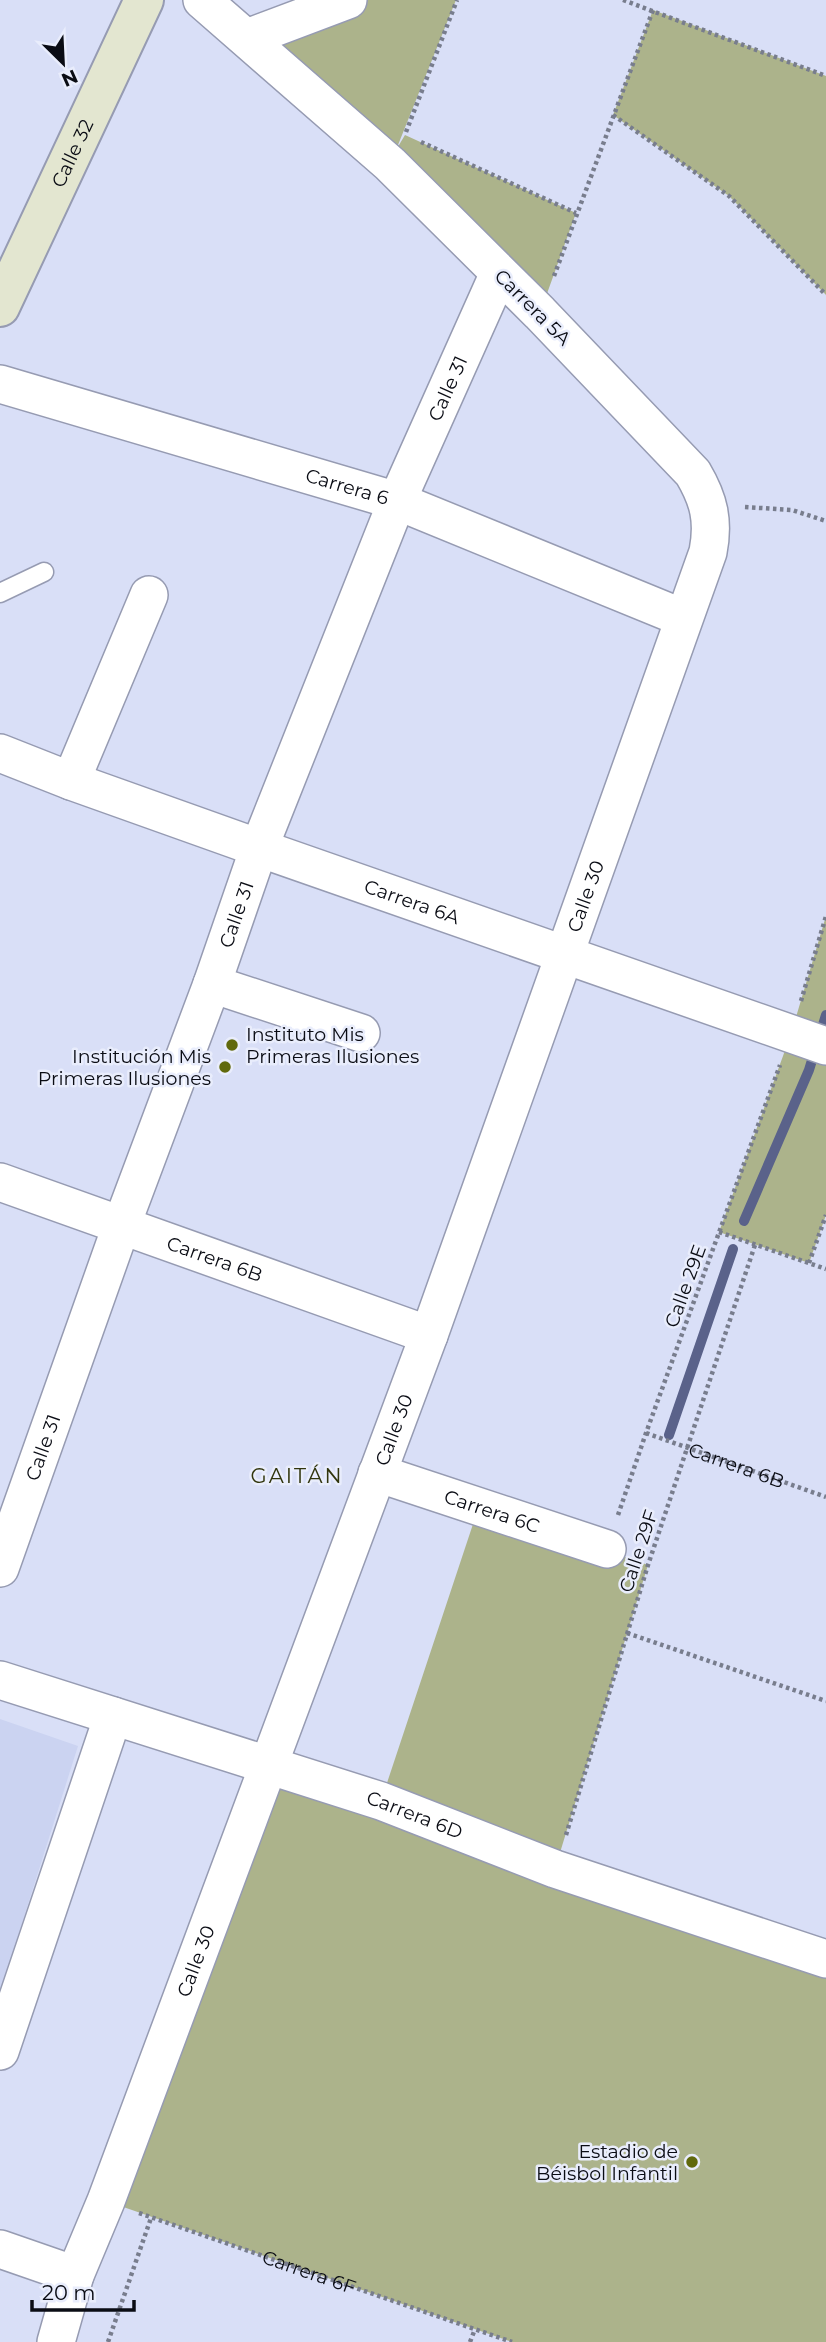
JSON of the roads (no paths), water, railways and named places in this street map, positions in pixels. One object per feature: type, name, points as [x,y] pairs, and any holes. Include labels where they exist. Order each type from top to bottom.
[{"type":"main road","name":"Calle 32","points":[[0,307],[144,0]]},
{"type":"street","name":"Carrera 5A","points":[[202,0],[247,38],[398,149],[499,273],[692,473],[704,492],[709,511]]},
{"type":"street","points":[[247,38],[348,0]]},
{"type":"street","name":"Calle 31","points":[[0,1568],[259,849],[397,501],[499,273]]},
{"type":"street","name":"Carrera 6","points":[[0,384],[397,501],[683,618]]},
{"type":"street","name":"Calle 30","points":[[56,2342],[75,2275],[106,2202],[271,1765],[429,1335],[708,552],[712,531],[709,511]]},
{"type":"street","points":[[71,781],[149,595]]},
{"type":"street","name":"Carrera 6A","points":[[0,753],[259,849],[806,1039]]},
{"type":"street","points":[[212,984],[362,1033]]},
{"type":"street","name":"Carrera 6B","points":[[0,1182],[429,1335]]},
{"type":"street","name":"Carrera 6C","points":[[377,1473],[607,1549]]},
{"type":"street","name":"Carrera 6D","points":[[0,1680],[360,1794],[555,1869],[826,1959]]},
{"type":"street","points":[[0,2051],[113,1716]]},
{"type":"street","points":[[0,2249],[75,2275]]},
{"type":"lane","points":[[0,593],[44,572]]},
{"type":"waterway","points":[[744,1221],[809,1070],[826,1015]]},
{"type":"waterway","points":[[669,1435],[733,1249]]},
{"type":"place","name":"Instituto Mis Primeras Ilusiones","points":[[232,1045]]},
{"type":"place","name":"Institución Mis Primeras Ilusiones","points":[[225,1067]]},
{"type":"place","name":"Estadio de Béisbol Infantil","points":[[692,2162]]},
{"type":"district","name":"GAITÁN","points":[[297,1476]]}]
